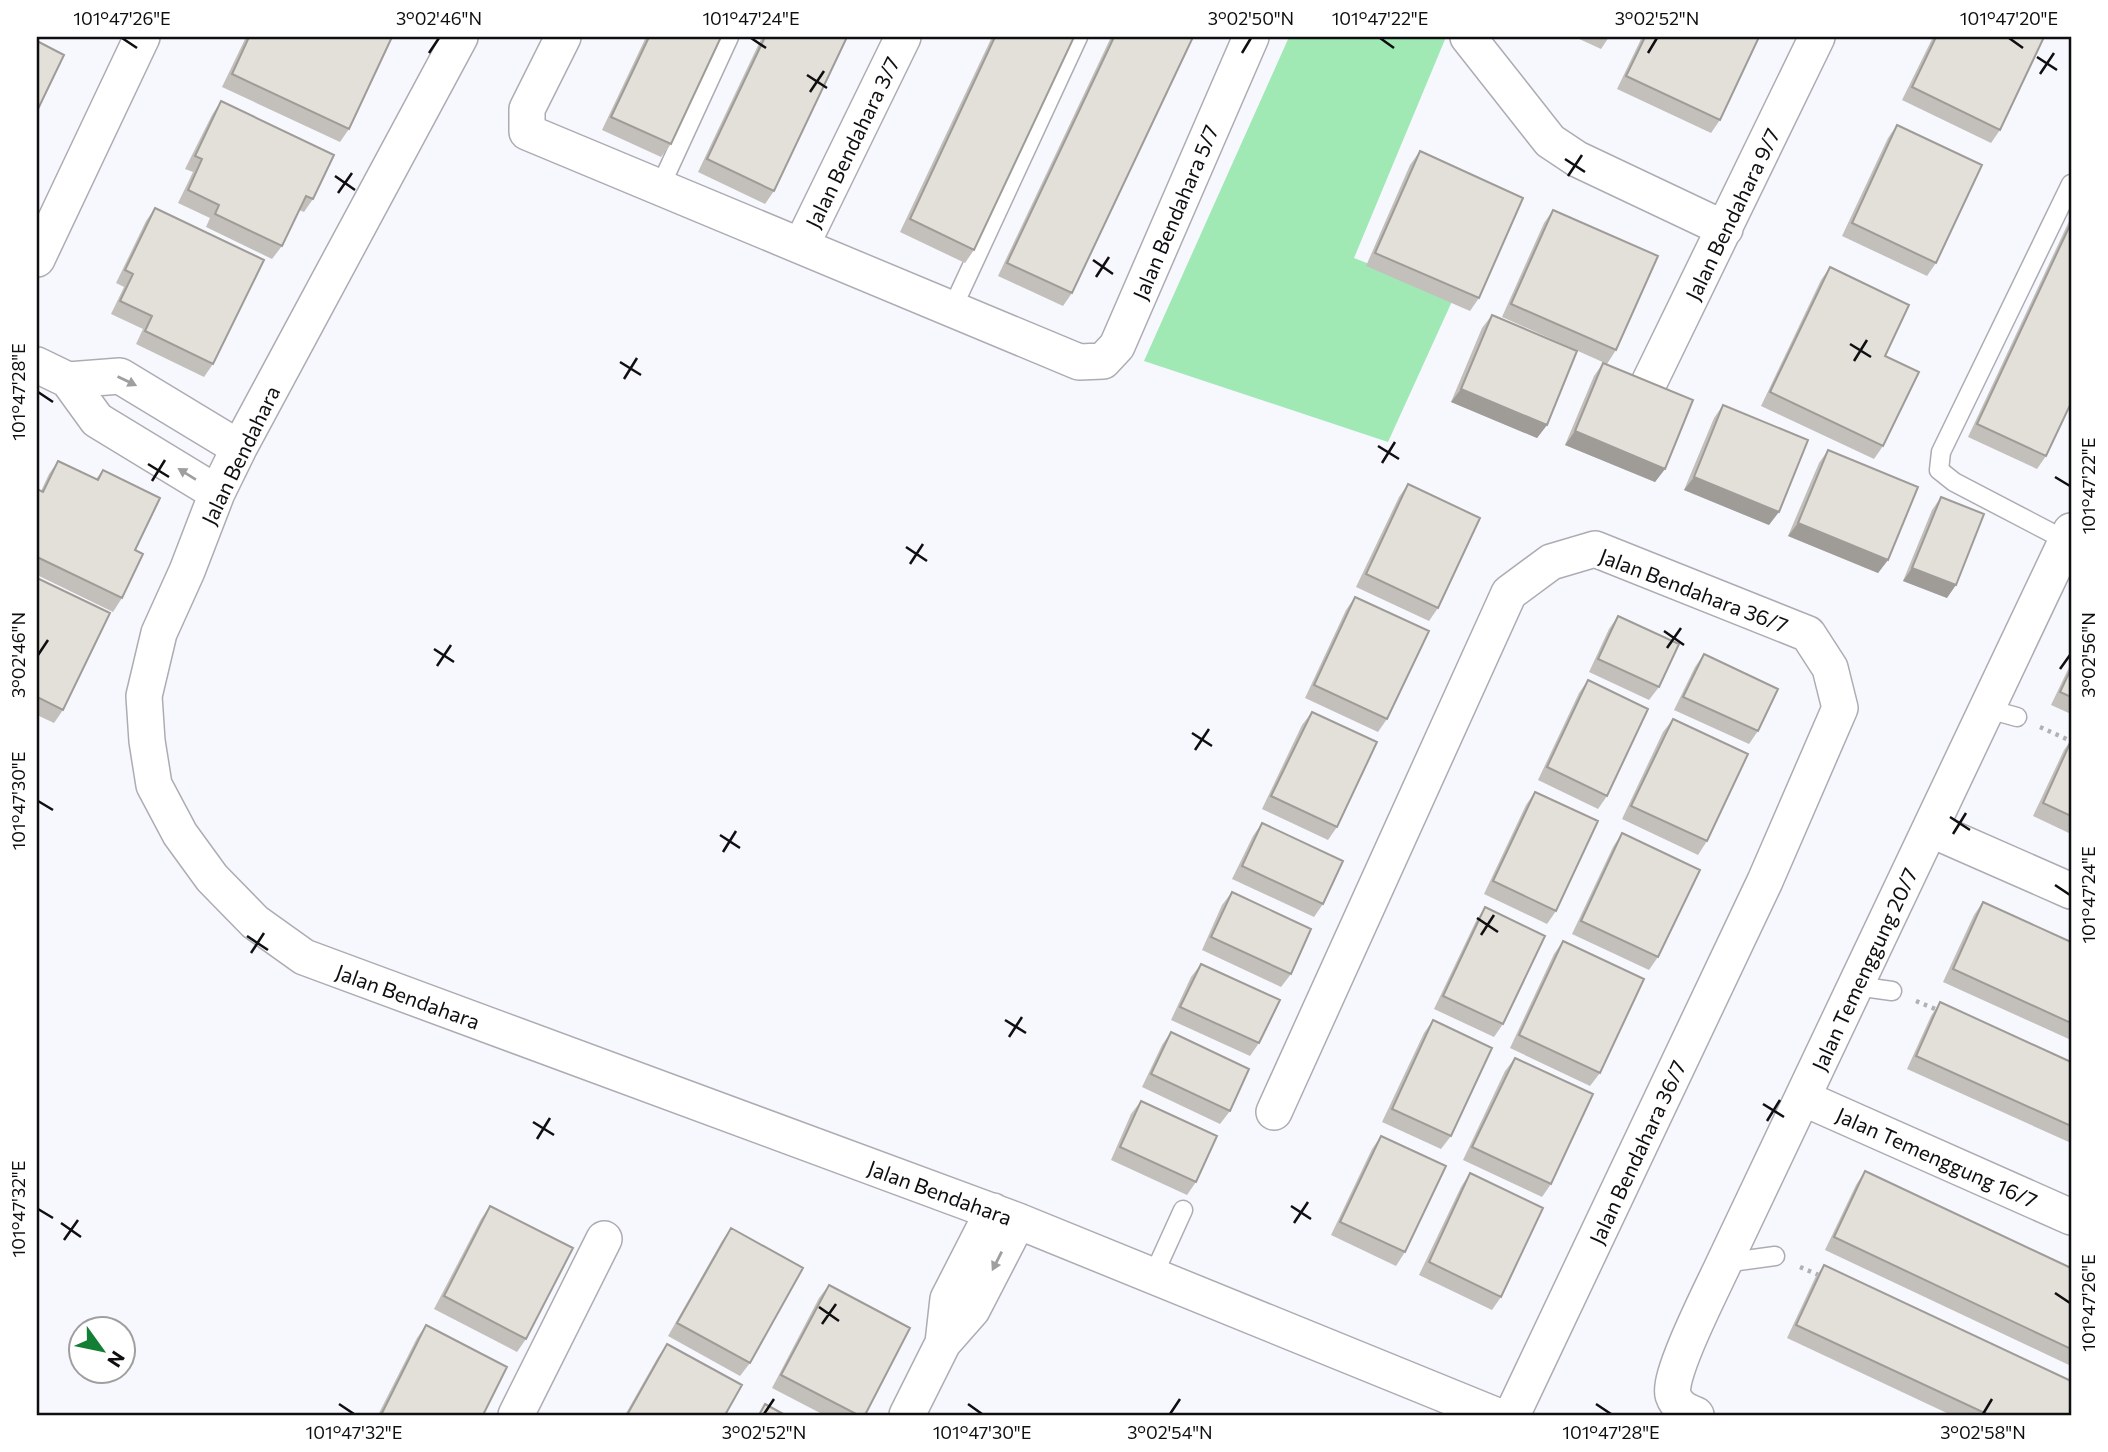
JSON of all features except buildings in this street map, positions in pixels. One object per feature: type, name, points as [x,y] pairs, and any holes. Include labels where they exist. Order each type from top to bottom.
[{"type":"street","points":[[37,259],[142,37]]},
{"type":"street","name":"Jalan Bendahara","points":[[460,37],[239,448],[159,633],[144,696],[154,785],[180,834],[212,878],[256,922],[304,957],[1005,1216],[1495,1415]]},
{"type":"street","points":[[563,37],[527,109],[527,132],[952,309]]},
{"type":"street","name":"Jalan Bendahara 3/7","points":[[801,246],[903,37]]},
{"type":"street","name":"Jalan Bendahara 5/7","points":[[952,309],[1079,362],[1103,360],[1117,346],[1251,37]]},
{"type":"street","points":[[1468,37],[1550,141],[1577,159],[1725,229]]},
{"type":"street","name":"Jalan Bendahara 9/7","points":[[1645,391],[1817,37]]},
{"type":"street","points":[[37,365],[68,380],[97,420],[218,493]]},
{"type":"street","points":[[68,380],[120,376],[239,448]]},
{"type":"street","name":"Jalan Temenggung 20/7","points":[[1688,1412],[1672,1393],[1675,1373],[1724,1263],[1930,828],[2002,713],[2070,538]]},
{"type":"street","name":"Jalan Bendahara 36/7","points":[[1274,1112],[1509,593],[1551,562],[1595,549],[1808,634],[1830,668],[1840,708],[1765,881],[1512,1415]]},
{"type":"street","points":[[1930,828],[2071,891]]},
{"type":"street","name":"Jalan Temenggung 16/7","points":[[1803,1098],[2071,1217]]},
{"type":"street","points":[[907,1415],[943,1343],[948,1299],[1005,1216]]},
{"type":"street","points":[[516,1415],[604,1239]]},
{"type":"lane","points":[[660,187],[729,37]]},
{"type":"lane","points":[[952,309],[1077,37]]},
{"type":"lane","points":[[2070,538],[1954,482],[1939,470],[1941,452],[2071,184]]},
{"type":"lane","points":[[1856,986],[1892,990]]},
{"type":"lane","points":[[1153,1276],[1183,1210]]},
{"type":"lane","points":[[1724,1263],[1775,1256]]},
{"type":"path","points":[[1892,990],[1943,1013]]},
{"type":"path","points":[[1775,1256],[1824,1278]]},
{"type":"green space","points":[[1289,37],[1446,37],[1354,258],[1454,297],[1388,442],[1144,361]]}]
